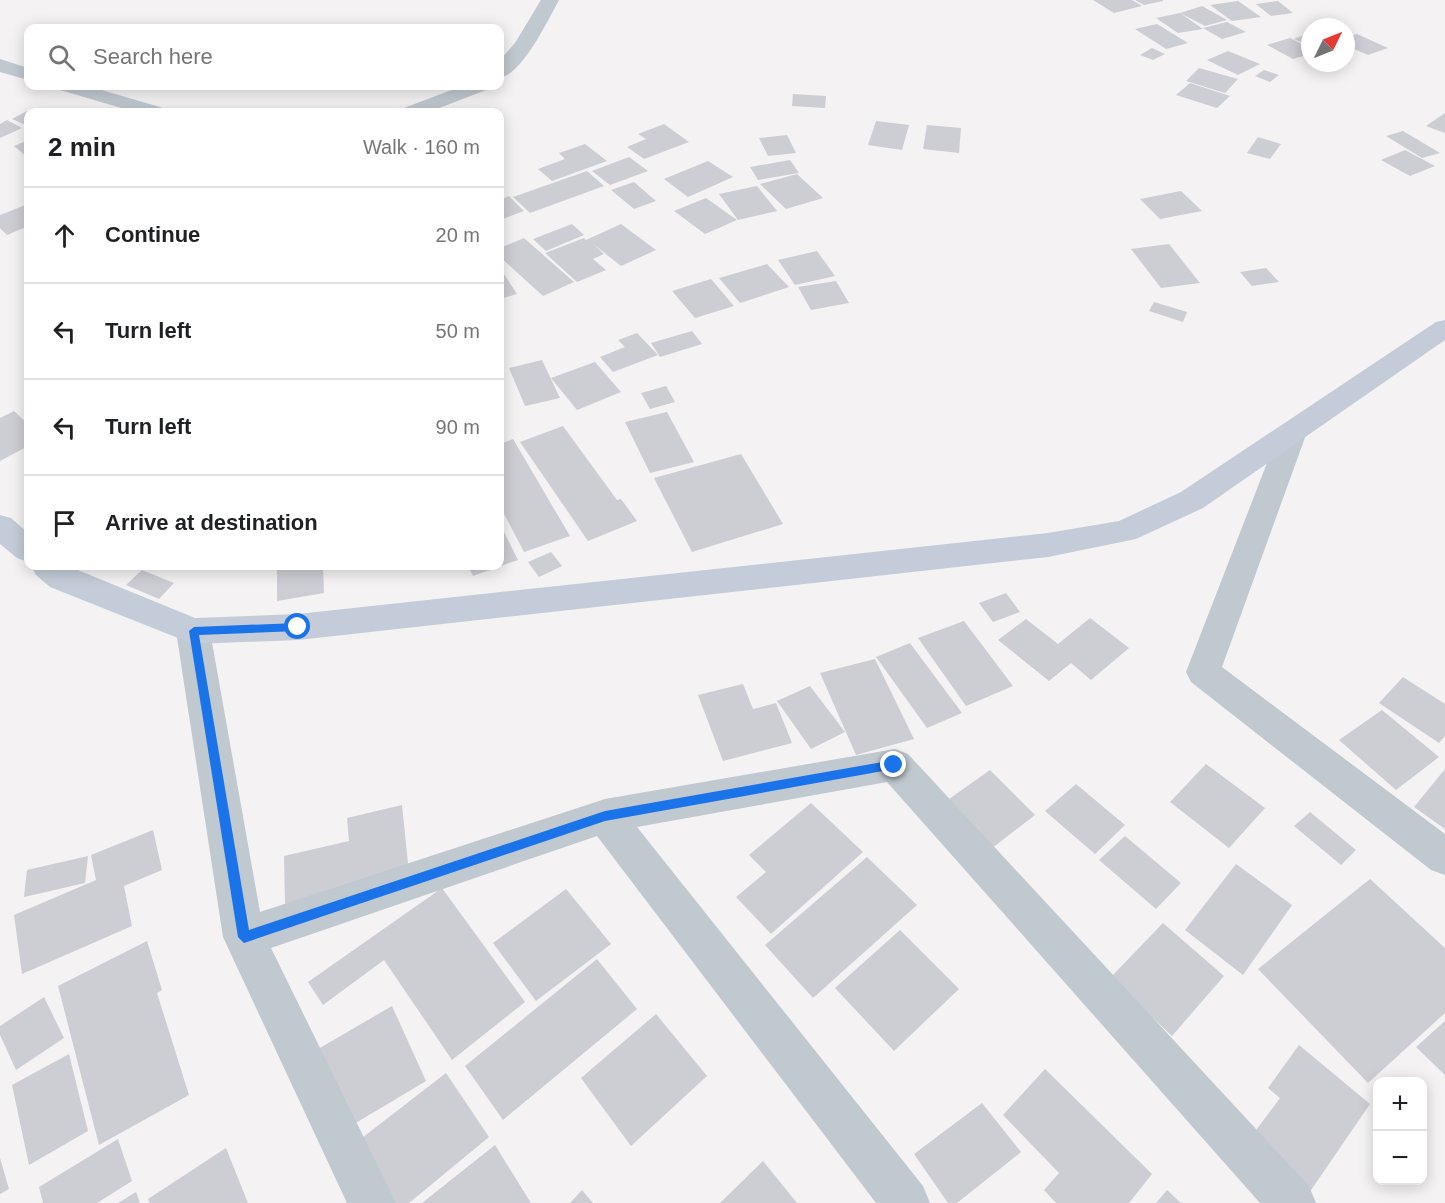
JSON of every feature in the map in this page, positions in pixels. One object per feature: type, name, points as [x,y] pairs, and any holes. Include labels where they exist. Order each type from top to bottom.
[{"type":"street","points":[[504,67],[523,46],[550,0]]},
{"type":"street","points":[[0,65],[24,73]]},
{"type":"street","points":[[81,90],[142,108]]},
{"type":"street","points":[[421,108],[469,90]]},
{"type":"street","points":[[60,570],[194,631],[298,627],[1048,545],[1125,531],[1192,500],[1445,328]]},
{"type":"street","points":[[1293,432],[1203,672],[1445,857]]},
{"type":"street","points":[[0,526],[24,547]]},
{"type":"street","points":[[194,631],[244,937],[372,1203]]},
{"type":"street","points":[[244,937],[605,816],[894,765],[1292,1203]]},
{"type":"street","points":[[605,816],[900,1200]]},
{"type":"building","points":[[1093,0],[1132,0],[1142,6],[1114,13]]},
{"type":"building","points":[[1135,0],[1163,0],[1163,1],[1144,5]]},
{"type":"building","points":[[1238,1],[1261,17],[1232,21],[1210,5]]},
{"type":"building","points":[[1278,1],[1293,13],[1271,16],[1256,4]]},
{"type":"building","points":[[1202,6],[1227,20],[1205,26],[1180,13]]},
{"type":"building","points":[[1180,13],[1203,29],[1178,33],[1156,18]]},
{"type":"building","points":[[1227,22],[1246,32],[1222,39],[1203,28]]},
{"type":"building","points":[[1157,24],[1188,43],[1166,49],[1135,29]]},
{"type":"building","points":[[1355,35],[1388,48],[1368,55],[1355,50]]},
{"type":"building","points":[[1290,38],[1301,44],[1301,57],[1293,59],[1267,45]]},
{"type":"building","points":[[1152,48],[1165,54],[1153,60],[1140,55]]},
{"type":"building","points":[[1228,51],[1260,64],[1238,75],[1207,60]]},
{"type":"building","points":[[1199,68],[1238,79],[1225,93],[1186,81]]},
{"type":"building","points":[[1264,70],[1279,75],[1270,82],[1255,76]]},
{"type":"building","points":[[1190,83],[1230,96],[1217,108],[1176,95]]},
{"type":"building","points":[[793,94],[826,96],[825,108],[792,106]]},
{"type":"building","points":[[24,113],[24,124],[12,119]]},
{"type":"building","points":[[1445,113],[1445,133],[1426,126]]},
{"type":"building","points":[[7,120],[22,128],[0,138],[0,124]]},
{"type":"building","points":[[876,121],[909,125],[902,150],[868,145]]},
{"type":"building","points":[[664,124],[689,142],[644,159],[627,147],[646,139],[638,134]]},
{"type":"building","points":[[927,125],[961,128],[959,153],[923,149]]},
{"type":"building","points":[[1403,131],[1440,153],[1422,158],[1386,136]]},
{"type":"building","points":[[787,135],[796,153],[768,156],[759,138]]},
{"type":"building","points":[[1258,137],[1281,144],[1270,159],[1247,153]]},
{"type":"building","points":[[24,142],[24,155],[14,146]]},
{"type":"building","points":[[585,144],[607,161],[552,181],[538,169],[565,159],[559,153]]},
{"type":"building","points":[[1405,150],[1435,166],[1410,176],[1381,160]]},
{"type":"building","points":[[629,157],[648,171],[610,185],[592,171]]},
{"type":"building","points":[[790,160],[799,173],[758,180],[750,167]]},
{"type":"building","points":[[708,161],[733,177],[688,197],[664,179]]},
{"type":"building","points":[[587,171],[604,186],[530,213],[513,197]]},
{"type":"building","points":[[797,174],[823,198],[786,209],[760,184]]},
{"type":"building","points":[[634,182],[656,201],[634,209],[611,190]]},
{"type":"building","points":[[757,186],[777,211],[738,220],[719,194]]},
{"type":"building","points":[[1181,191],[1202,211],[1160,219],[1140,199]]},
{"type":"building","points":[[509,196],[524,211],[504,218],[504,198]]},
{"type":"building","points":[[706,198],[737,220],[705,234],[674,211]]},
{"type":"building","points":[[24,206],[24,228],[7,235],[0,228],[0,215]]},
{"type":"building","points":[[572,224],[584,235],[546,251],[533,239]]},
{"type":"building","points":[[621,224],[656,250],[621,266],[592,243],[604,254],[593,259],[606,270],[577,282],[545,253],[584,238],[586,240]]},
{"type":"building","points":[[524,238],[574,282],[543,296],[504,261],[504,246]]},
{"type":"building","points":[[1169,244],[1200,283],[1161,288],[1131,249]]},
{"type":"building","points":[[817,251],[835,276],[795,285],[778,260]]},
{"type":"building","points":[[767,264],[789,287],[740,303],[719,278]]},
{"type":"building","points":[[1266,268],[1279,282],[1252,286],[1240,272]]},
{"type":"building","points":[[504,274],[517,294],[504,298]]},
{"type":"building","points":[[711,279],[734,306],[695,318],[672,291]]},
{"type":"building","points":[[836,281],[849,303],[811,310],[798,287]]},
{"type":"building","points":[[1154,302],[1187,312],[1183,322],[1149,311]]},
{"type":"building","points":[[692,331],[702,344],[660,357],[651,343]]},
{"type":"building","points":[[637,333],[658,355],[613,372],[600,357],[625,347],[618,340]]},
{"type":"building","points":[[542,360],[560,398],[525,406],[509,368]]},
{"type":"building","points":[[595,362],[621,392],[577,410],[551,378]]},
{"type":"building","points":[[666,386],[675,402],[650,409],[641,393]]},
{"type":"building","points":[[14,411],[24,420],[24,448],[0,461],[0,418]]},
{"type":"building","points":[[667,412],[694,462],[650,473],[625,422]]},
{"type":"building","points":[[563,426],[617,500],[621,499],[637,521],[588,541],[520,442]]},
{"type":"building","points":[[513,439],[570,536],[524,552],[504,514],[504,442]]},
{"type":"building","points":[[741,454],[783,524],[692,552],[654,478]]},
{"type":"building","points":[[504,532],[518,560],[504,565]]},
{"type":"building","points":[[551,552],[562,566],[539,577],[528,562]]},
{"type":"building","points":[[142,570],[174,583],[159,599],[126,585]]},
{"type":"building","points":[[277,570],[323,570],[324,593],[277,601]]},
{"type":"building","points":[[470,570],[490,570],[473,576]]},
{"type":"building","points":[[1006,593],[1020,612],[993,622],[979,603]]},
{"type":"building","points":[[1090,618],[1129,648],[1091,680],[1071,663],[1049,681],[998,640],[1026,619],[1058,644]]},
{"type":"building","points":[[964,621],[1013,686],[966,706],[918,638]]},
{"type":"building","points":[[910,643],[962,713],[927,728],[876,657]]},
{"type":"building","points":[[875,659],[914,739],[856,755],[820,673]]},
{"type":"building","points":[[1403,677],[1445,704],[1445,736],[1439,743],[1379,703]]},
{"type":"building","points":[[743,684],[753,709],[776,703],[792,743],[723,761],[698,695]]},
{"type":"building","points":[[810,686],[845,732],[811,749],[777,701]]},
{"type":"building","points":[[1382,710],[1439,757],[1396,790],[1339,740]]},
{"type":"building","points":[[1206,764],[1265,808],[1229,848],[1170,802]]},
{"type":"building","points":[[1445,769],[1445,829],[1414,807]]},
{"type":"building","points":[[990,770],[1035,815],[987,852],[942,804]]},
{"type":"building","points":[[1076,784],[1125,825],[1095,854],[1045,811]]},
{"type":"building","points":[[811,803],[863,852],[771,934],[736,897],[766,872],[749,855]]},
{"type":"building","points":[[402,805],[409,873],[285,904],[284,856],[349,841],[347,818]]},
{"type":"building","points":[[1310,812],[1356,850],[1341,865],[1294,826]]},
{"type":"building","points":[[153,830],[162,870],[124,886],[132,926],[22,974],[14,915],[96,880],[91,855]]},
{"type":"building","points":[[1125,836],[1181,883],[1156,909],[1099,860]]},
{"type":"building","points":[[88,856],[85,883],[24,897],[27,870]]},
{"type":"building","points":[[867,857],[917,905],[813,998],[765,945]]},
{"type":"building","points":[[1236,864],[1292,905],[1243,975],[1185,930]]},
{"type":"building","points":[[1370,879],[1445,948],[1445,1013],[1368,1083],[1258,969]]},
{"type":"building","points":[[442,888],[525,1002],[452,1060],[384,960],[323,1005],[308,982]]},
{"type":"building","points":[[566,889],[611,944],[536,1001],[493,943]]},
{"type":"building","points":[[1163,923],[1224,976],[1172,1036],[1110,978]]},
{"type":"building","points":[[900,930],[959,989],[894,1051],[835,988]]},
{"type":"building","points":[[147,941],[162,990],[157,993],[189,1095],[99,1145],[58,986]]},
{"type":"building","points":[[597,959],[637,1009],[503,1120],[465,1066]]},
{"type":"building","points":[[44,997],[64,1038],[16,1070],[0,1035],[0,1026]]},
{"type":"building","points":[[392,1006],[426,1081],[349,1127],[318,1049]]},
{"type":"building","points":[[656,1014],[707,1076],[631,1146],[581,1078]]},
{"type":"building","points":[[1445,1021],[1445,1075],[1416,1047]]},
{"type":"building","points":[[1299,1045],[1370,1104],[1305,1199],[1245,1145],[1280,1098],[1268,1088]]},
{"type":"building","points":[[69,1054],[88,1131],[29,1165],[12,1085]]},
{"type":"building","points":[[1045,1069],[1152,1174],[1129,1203],[1056,1203],[1044,1190],[1059,1173],[1003,1115]]},
{"type":"building","points":[[446,1073],[489,1137],[409,1203],[395,1203],[358,1141]]},
{"type":"building","points":[[982,1103],[1021,1152],[957,1203],[948,1203],[914,1154]]},
{"type":"building","points":[[118,1139],[132,1181],[97,1203],[43,1203],[39,1187]]},
{"type":"building","points":[[495,1145],[531,1203],[422,1203]]},
{"type":"building","points":[[226,1148],[248,1203],[150,1203],[148,1199]]},
{"type":"building","points":[[0,1158],[9,1189],[0,1194]]},
{"type":"building","points":[[763,1161],[797,1203],[720,1203]]},
{"type":"building","points":[[582,1190],[593,1203],[570,1203]]},
{"type":"building","points":[[1167,1190],[1181,1203],[1156,1203]]},
{"type":"building","points":[[136,1192],[140,1203],[118,1203]]},
{"type":"route","points":[[298,627],[194,631],[244,937],[605,816],[894,765]]}]
